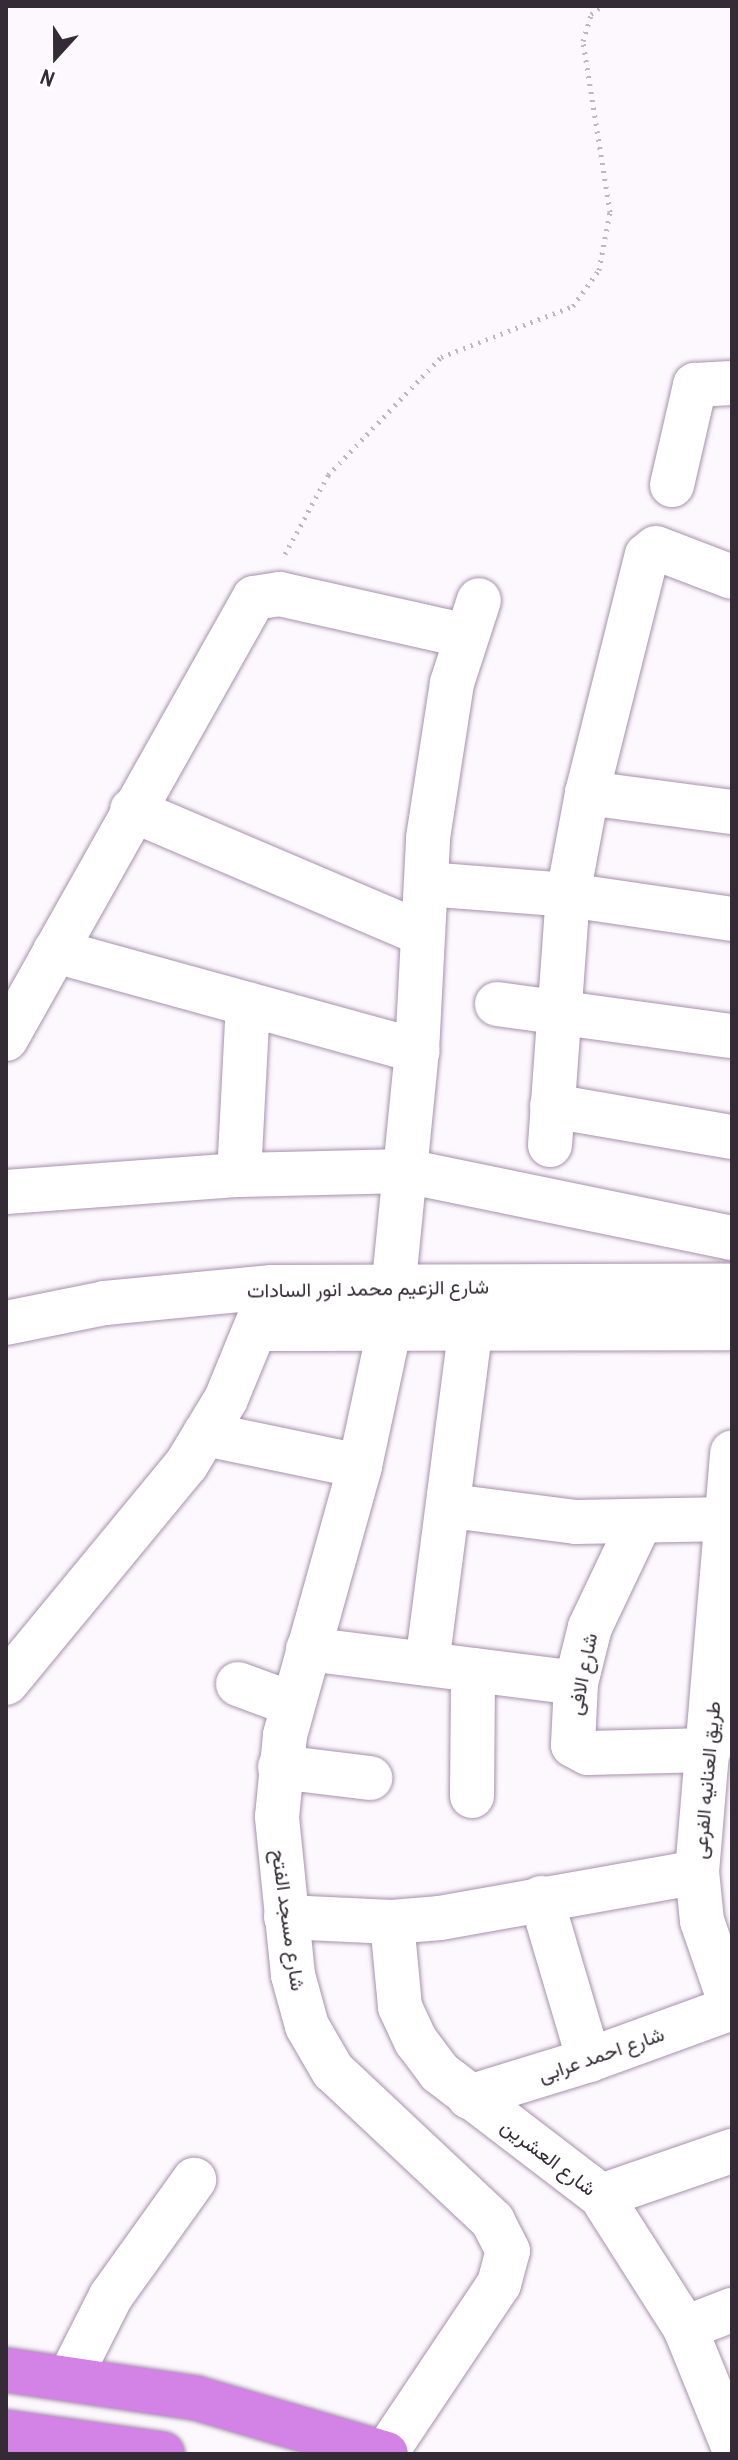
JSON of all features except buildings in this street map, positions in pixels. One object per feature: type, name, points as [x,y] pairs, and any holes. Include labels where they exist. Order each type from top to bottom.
[{"type":"highway","points":[[6,2370],[70,2377],[242,2409],[385,2454]]},
{"type":"highway","points":[[6,2432],[138,2452]]},
{"type":"street","points":[[672,485],[695,385],[732,383]]},
{"type":"street","points":[[729,568],[656,548],[647,555],[587,793],[568,895],[551,1126],[732,1137]]},
{"type":"street","name":"شارع مسجد الفتح","points":[[263,593],[473,618],[443,725],[426,884],[417,1051],[389,1331],[360,1466],[292,1704],[280,1767],[277,1817],[293,1975],[307,2026],[333,2071],[493,2221],[508,2251],[499,2284],[385,2454]]},
{"type":"street","points":[[6,1039],[243,611],[263,593]]},
{"type":"street","points":[[587,793],[732,812]]},
{"type":"street","points":[[132,810],[423,934]]},
{"type":"street","points":[[426,884],[568,895],[732,919]]},
{"type":"street","points":[[55,951],[417,1051]]},
{"type":"street","points":[[239,1175],[248,1004]]},
{"type":"street","points":[[497,1004],[732,1036]]},
{"type":"street","points":[[6,1192],[239,1175],[406,1171],[732,1238]]},
{"type":"street","points":[[427,1664],[451,1506],[476,1285]]},
{"type":"street","name":"شارع الزعيم محمد انور السادات","points":[[6,1323],[105,1303],[272,1287],[732,1285]]},
{"type":"street","points":[[6,1683],[138,1526],[205,1434],[258,1329],[272,1287]]},
{"type":"street","name":"شارع الزعيم محمد انور السادات","points":[[258,1329],[732,1328]]},
{"type":"street","points":[[205,1434],[360,1466]]},
{"type":"street","name":"طريق العنانيه الفرعى","points":[[732,1452],[717,1736],[697,1872],[702,1921],[732,2008]]},
{"type":"street","points":[[451,1506],[513,1517],[639,1524],[727,1519]]},
{"type":"street","name":"شارع الافى","points":[[639,1524],[590,1627],[576,1683],[571,1737],[580,1751],[717,1736]]},
{"type":"street","points":[[308,1649],[576,1683]]},
{"type":"street","points":[[472,1796],[473,1670]]},
{"type":"street","points":[[238,1684],[292,1704]]},
{"type":"street","points":[[280,1767],[370,1778]]},
{"type":"street","points":[[286,1917],[392,1922],[697,1872]]},
{"type":"street","points":[[541,1898],[589,2060]]},
{"type":"street","name":"شارع العشرين","points":[[392,1922],[400,2007],[416,2041],[439,2072],[601,2196],[685,2328],[732,2444]]},
{"type":"street","name":"شارع احمد عرابى","points":[[469,2097],[589,2060],[732,2008]]},
{"type":"street","points":[[601,2196],[732,2151]]},
{"type":"street","points":[[70,2377],[111,2296],[194,2180]]},
{"type":"street","points":[[685,2328],[732,2310]]},
{"type":"path","points":[[263,593],[328,475],[441,357],[573,306],[599,270],[610,212],[583,41],[591,14],[602,6]]}]
